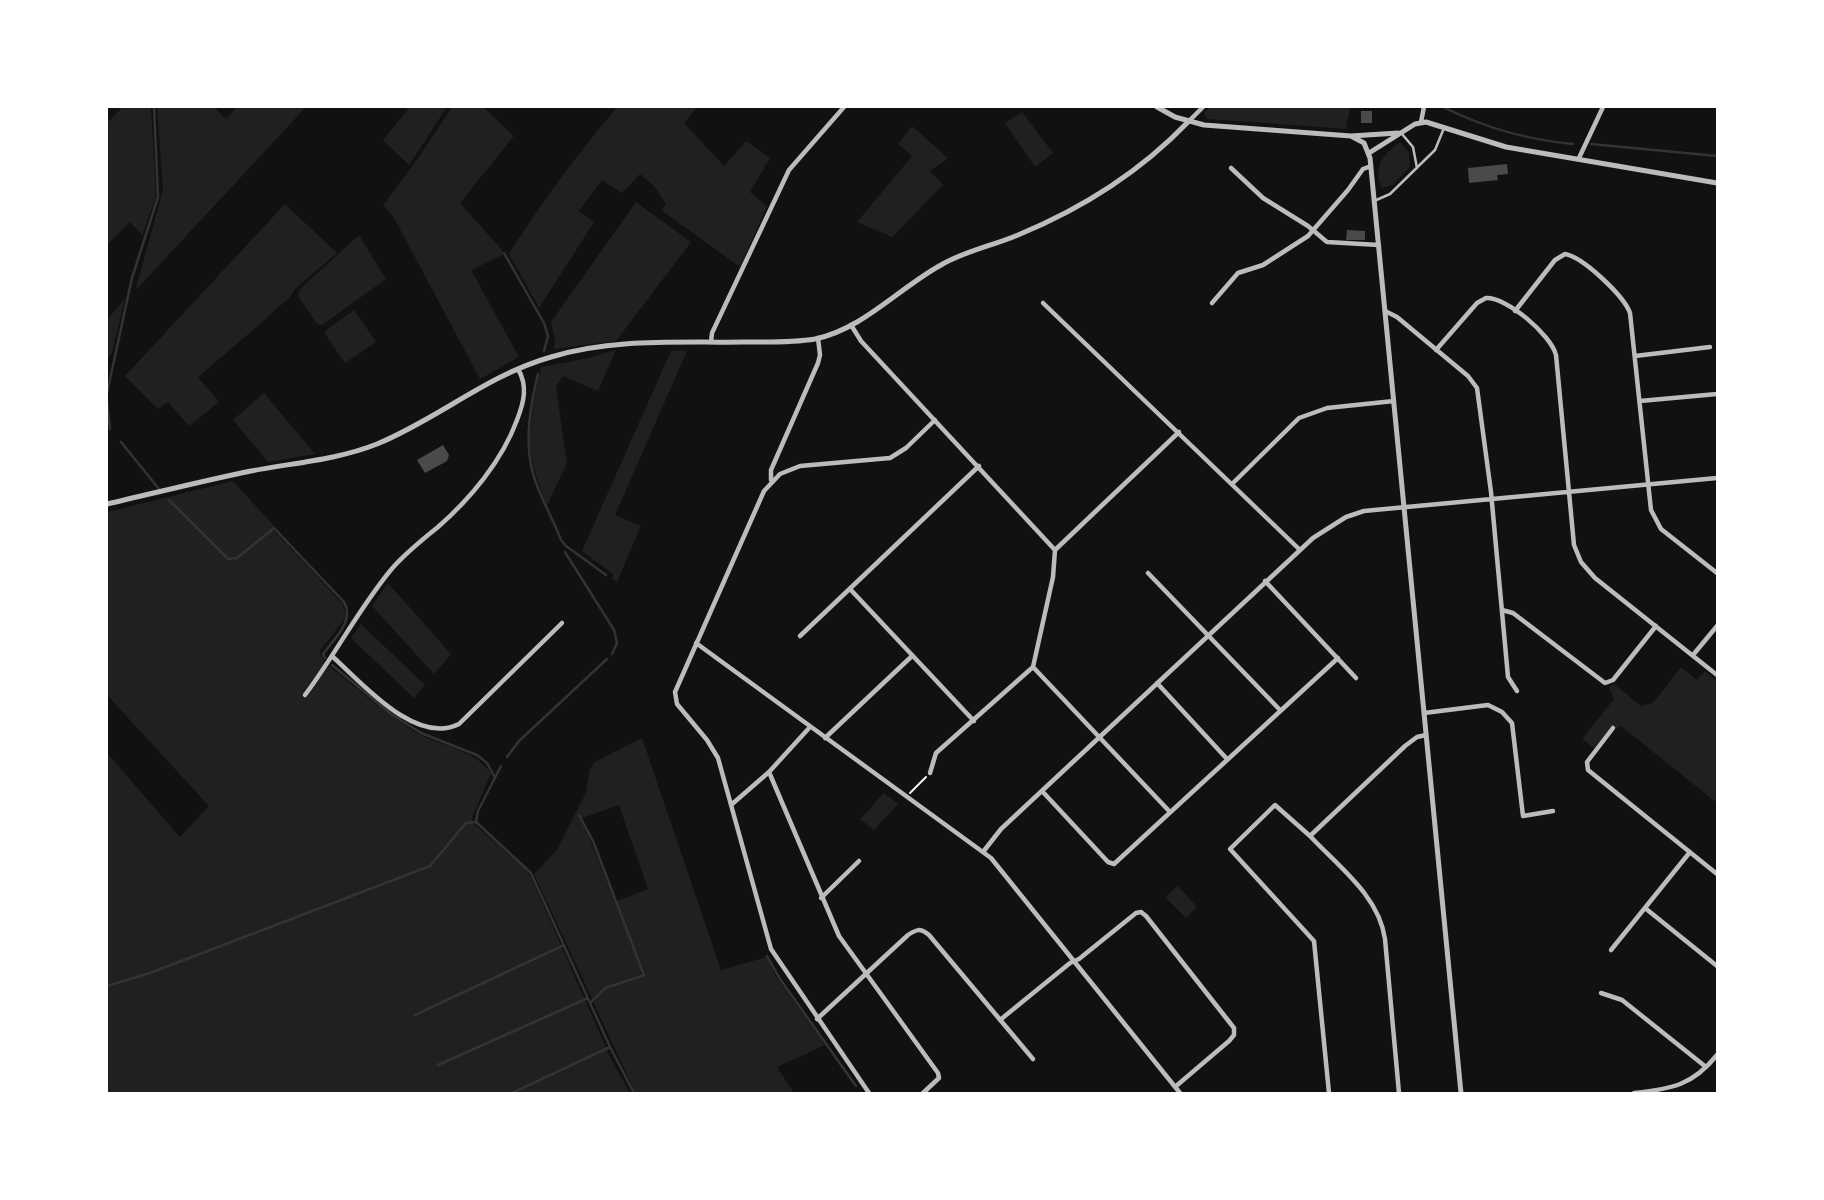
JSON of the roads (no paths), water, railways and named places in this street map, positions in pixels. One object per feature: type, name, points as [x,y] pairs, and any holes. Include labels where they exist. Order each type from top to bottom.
[{"type":"street","points":[[710,342],[789,170],[844,107]]},
{"type":"street","points":[[1157,107],[1188,121],[1245,129],[1351,136],[1401,133]]},
{"type":"street","points":[[107,504],[357,450],[412,427],[488,383],[551,356],[651,341],[775,342],[818,338],[851,325],[941,265],[963,254],[1021,234],[1110,187],[1138,167],[1203,107]]},
{"type":"street","points":[[1421,122],[1424,107]]},
{"type":"street","points":[[1579,158],[1603,107]]},
{"type":"street","points":[[1370,153],[1421,122],[1506,147],[1717,183]]},
{"type":"street","points":[[1351,136],[1364,143],[1370,153],[1461,1093]]},
{"type":"street","points":[[1212,303],[1238,273],[1270,261],[1313,231],[1363,169],[1371,166]]},
{"type":"street","points":[[1231,168],[1264,198],[1327,242],[1379,245]]},
{"type":"street","points":[[1515,310],[1555,260],[1560,256],[1570,255],[1615,290],[1627,305],[1651,510],[1661,528],[1717,573]]},
{"type":"street","points":[[1436,350],[1482,299],[1496,298],[1546,336],[1554,349],[1574,545],[1581,562],[1595,578],[1717,675]]},
{"type":"street","points":[[1043,303],[1300,549]]},
{"type":"street","points":[[1385,311],[1397,317],[1468,376],[1477,388],[1492,499],[1508,677],[1517,691]]},
{"type":"street","points":[[851,325],[860,339],[1055,550]]},
{"type":"street","points":[[771,481],[771,470],[818,363],[818,338]]},
{"type":"street","points":[[1635,356],[1710,347]]},
{"type":"street","points":[[305,695],[388,573],[445,520],[482,480],[496,460],[510,436],[523,404],[525,386],[518,369]]},
{"type":"street","points":[[1640,401],[1717,394]]},
{"type":"street","points":[[1232,484],[1299,418],[1322,409],[1394,401]]},
{"type":"street","points":[[869,1093],[777,961],[767,940],[718,758],[707,740],[681,710],[675,698],[678,685],[750,520],[771,481],[787,470],[800,467],[890,458],[900,453],[935,420]]},
{"type":"street","points":[[930,773],[936,753],[1033,667],[1053,577],[1055,550],[1179,432]]},
{"type":"street","points":[[800,636],[979,466]]},
{"type":"street","points":[[983,852],[1001,829],[1265,581],[1322,531],[1346,517],[1364,511],[1717,478]]},
{"type":"street","points":[[1148,573],[1280,710]]},
{"type":"street","points":[[1265,581],[1356,678]]},
{"type":"street","points":[[850,589],[974,721]]},
{"type":"street","points":[[1502,610],[1513,613],[1605,683],[1613,680],[1656,626]]},
{"type":"street","points":[[333,657],[395,711],[425,728],[442,730],[459,724],[562,623]]},
{"type":"street","points":[[1693,656],[1717,626]]},
{"type":"street","points":[[696,643],[983,852],[1005,873],[1180,1093]]},
{"type":"street","points":[[825,738],[912,656]]},
{"type":"street","points":[[1042,791],[1112,864],[1338,657]]},
{"type":"street","points":[[1033,667],[1170,813]]},
{"type":"street","points":[[1157,682],[1227,759]]},
{"type":"street","points":[[1424,713],[1488,705],[1502,712],[1512,723],[1523,816],[1553,811]]},
{"type":"street","points":[[732,805],[769,772],[810,727]]},
{"type":"street","points":[[1614,728],[1587,762],[1588,770],[1717,874]]},
{"type":"street","points":[[1310,836],[1405,746],[1417,737],[1426,735]]},
{"type":"street","points":[[769,772],[839,936],[938,1073],[939,1078],[923,1093]]},
{"type":"street","points":[[1329,1093],[1314,941],[1230,849],[1230,846],[1275,804],[1310,836],[1368,897],[1380,917],[1385,939],[1399,1093]]},
{"type":"street","points":[[1611,950],[1690,852]]},
{"type":"street","points":[[821,898],[859,861]]},
{"type":"street","points":[[1645,908],[1717,966]]},
{"type":"street","points":[[1000,1020],[1141,912],[1234,1028],[1234,1035],[1229,1041],[1175,1087]]},
{"type":"street","points":[[817,1019],[908,935],[922,930],[1032,1059]]},
{"type":"street","points":[[1601,993],[1622,1000],[1708,1065],[1716,1068]]},
{"type":"street","points":[[1634,1093],[1678,1086],[1693,1079],[1717,1055]]},
{"type":"lane","points":[[1374,201],[1390,194],[1417,168],[1437,146],[1444,128]]},
{"type":"lane","points":[[1401,133],[1413,147],[1417,168]]},
{"type":"waterway","points":[[107,393],[132,278],[158,197],[154,107]]},
{"type":"waterway","points":[[1443,107],[1506,132],[1573,144]]},
{"type":"waterway","points":[[1591,144],[1717,156]]},
{"type":"waterway","points":[[504,253],[544,323],[548,336],[544,351]]},
{"type":"waterway","points":[[538,374],[529,431],[531,465],[537,484],[561,540],[606,575]]},
{"type":"waterway","points":[[107,402],[110,429]]},
{"type":"waterway","points":[[121,442],[159,489]]},
{"type":"waterway","points":[[169,500],[228,559],[237,558],[274,528],[344,602],[347,609],[345,623],[323,654],[325,658]]},
{"type":"waterway","points":[[565,552],[614,630],[617,643],[612,654]]},
{"type":"waterway","points":[[507,757],[519,741],[607,659]]},
{"type":"waterway","points":[[332,665],[391,714],[421,733],[477,755],[487,763],[494,776]]},
{"type":"waterway","points":[[501,766],[478,811],[476,822],[531,873],[610,1047],[634,1093]]},
{"type":"waterway","points":[[579,815],[593,841],[644,975],[605,988],[591,1002]]},
{"type":"waterway","points":[[107,986],[150,973],[430,866],[466,823],[476,822]]},
{"type":"waterway","points":[[415,1015],[564,945]]},
{"type":"waterway","points":[[767,956],[780,979],[856,1086]]},
{"type":"waterway","points":[[438,1065],[588,998]]},
{"type":"waterway","points":[[512,1093],[610,1047]]}]
